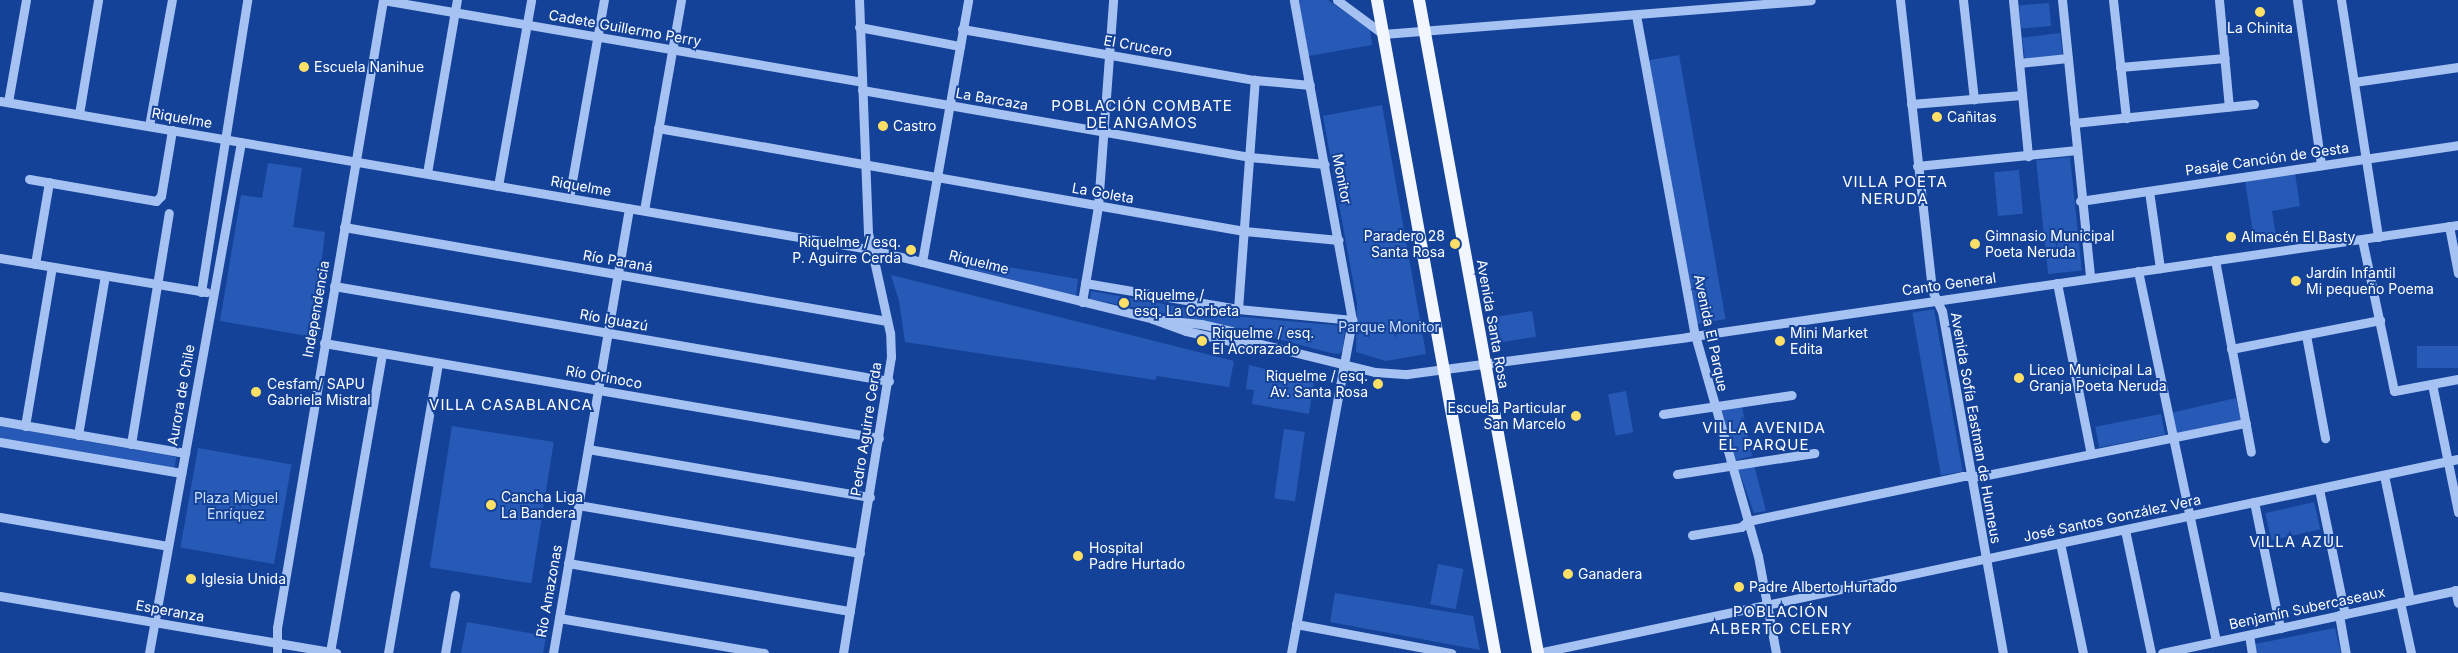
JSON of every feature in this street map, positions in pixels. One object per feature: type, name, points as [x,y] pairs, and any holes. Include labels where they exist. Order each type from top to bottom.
[{"type":"main road","points":[[1377,0],[1495,653]]},
{"type":"main road","name":"Avenida Santa Rosa","points":[[1419,0],[1538,653]]},
{"type":"street","points":[[4,101],[26,0]]},
{"type":"street","points":[[79,114],[98,0]]},
{"type":"street","points":[[150,126],[172,0]]},
{"type":"street","points":[[201,292],[248,0]]},
{"type":"street","name":"Cadete Guillermo Perry","points":[[383,0],[672,50],[862,86]]},
{"type":"street","name":"Independencia","points":[[277,653],[324,343],[383,0]]},
{"type":"street","points":[[427,173],[457,0]]},
{"type":"street","points":[[498,186],[531,0]]},
{"type":"street","points":[[569,198],[604,0]]},
{"type":"street","points":[[644,210],[681,0]]},
{"type":"street","name":"Pedro Aguirre Cerda","points":[[843,653],[889,381],[891,346],[887,321],[869,249],[858,0]]},
{"type":"street","points":[[922,262],[968,0]]},
{"type":"street","points":[[1082,302],[1098,206],[1105,132],[1113,0]]},
{"type":"street","name":"Monitor","points":[[1290,653],[1352,320],[1294,0]]},
{"type":"street","points":[[1337,0],[1383,34],[1811,0]]},
{"type":"street","name":"Avenida Sofía Eastman de Hunneus","points":[[1900,0],[1932,290],[1942,311],[2003,653]]},
{"type":"street","points":[[1963,0],[1974,99]]},
{"type":"street","points":[[2013,0],[2028,156]]},
{"type":"street","points":[[2062,0],[2077,150],[2080,201],[2090,278]]},
{"type":"street","points":[[2113,0],[2126,118]]},
{"type":"street","points":[[2219,0],[2230,107]]},
{"type":"street","points":[[2297,0],[2320,166]]},
{"type":"street","points":[[2341,0],[2378,237]]},
{"type":"street","name":"Avenida El Parque","points":[[1636,15],[1695,335],[1713,407],[1748,521],[1776,653]]},
{"type":"street","points":[[860,27],[960,46]]},
{"type":"street","name":"El Crucero","points":[[962,29],[1255,80],[1310,85]]},
{"type":"street","points":[[2019,63],[2068,58]]},
{"type":"street","points":[[2120,67],[2225,58]]},
{"type":"street","points":[[2354,82],[2458,67]]},
{"type":"street","points":[[1238,309],[1255,80]]},
{"type":"street","name":"La Barcaza","points":[[862,86],[950,105],[1249,157],[1325,164]]},
{"type":"street","points":[[1911,104],[2022,95]]},
{"type":"street","name":"Riquelme","points":[[4,101],[869,249],[1153,319],[1228,341],[1248,341],[1390,374],[1443,368]]},
{"type":"street","points":[[2074,123],[2254,104]]},
{"type":"street","name":"La Goleta","points":[[658,128],[1244,231],[1339,240]]},
{"type":"street","points":[[29,179],[158,200],[172,130]]},
{"type":"street","name":"Aurora de Chile","points":[[149,653],[241,142]]},
{"type":"street","name":"Pasaje Canción de Gesta","points":[[2080,201],[2458,145]]},
{"type":"street","points":[[1917,166],[2077,150]]},
{"type":"street","points":[[35,264],[49,182]]},
{"type":"street","points":[[2149,190],[2160,268]]},
{"type":"street","name":"Río Amazonas","points":[[553,653],[629,208]]},
{"type":"street","points":[[131,444],[169,213]]},
{"type":"street","points":[[2453,226],[2458,273]]},
{"type":"street","name":"Canto General","points":[[1443,368],[1695,335],[2453,226]]},
{"type":"street","name":"Río Paraná","points":[[344,228],[887,321]]},
{"type":"street","points":[[2362,239],[2394,392],[2458,379]]},
{"type":"street","points":[[0,259],[213,294]]},
{"type":"street","points":[[2215,260],[2251,452]]},
{"type":"street","points":[[25,426],[52,267]]},
{"type":"street","points":[[2138,271],[2216,642]]},
{"type":"street","points":[[78,435],[104,276]]},
{"type":"street","points":[[1085,282],[1238,309],[1352,320]]},
{"type":"street","points":[[2057,283],[2091,454]]},
{"type":"street","name":"Río Iguazú","points":[[334,286],[889,381]]},
{"type":"street","points":[[2231,350],[2380,320]]},
{"type":"street","points":[[2306,335],[2325,438]]},
{"type":"street","name":"Río Orinoco","points":[[324,343],[879,438]]},
{"type":"street","points":[[333,652],[382,353]]},
{"type":"street","points":[[388,653],[438,363]]},
{"type":"street","points":[[2432,384],[2458,512]]},
{"type":"street","points":[[1663,414],[1792,395]]},
{"type":"street","points":[[0,421],[185,453]]},
{"type":"street","points":[[1692,535],[1741,527],[1748,521],[2246,423]]},
{"type":"street","points":[[0,442],[181,473]]},
{"type":"street","points":[[588,449],[870,496]]},
{"type":"street","points":[[1677,474],[1814,453]]},
{"type":"street","name":"José Santos González Vera","points":[[1538,653],[2458,460]]},
{"type":"street","points":[[2384,475],[2410,600]]},
{"type":"street","points":[[2320,489],[2342,614],[2346,653]]},
{"type":"street","points":[[2254,502],[2280,628]]},
{"type":"street","points":[[578,505],[860,553]]},
{"type":"street","points":[[0,518],[168,546]]},
{"type":"street","points":[[2125,530],[2151,653]]},
{"type":"street","points":[[2060,543],[2083,653]]},
{"type":"street","points":[[568,563],[850,611]]},
{"type":"street","points":[[2457,590],[2458,604]]},
{"type":"street","name":"Benjamín Subercaseaux","points":[[2162,653],[2192,650],[2249,634],[2457,590]]},
{"type":"street","name":"Esperanza","points":[[0,596],[333,652]]},
{"type":"street","points":[[445,653],[455,596]]},
{"type":"street","points":[[2400,602],[2411,653]]},
{"type":"street","points":[[559,618],[764,653]]},
{"type":"street","points":[[1296,624],[1451,653]]},
{"type":"street","points":[[2249,634],[2252,653]]},
{"type":"green space","points":[[1299,0],[1328,0],[1370,30],[1372,45],[1308,56]]},
{"type":"green space","points":[[2049,3],[2051,26],[2021,29],[2019,6]]},
{"type":"green space","points":[[2060,33],[2063,56],[2025,60],[2022,38]]},
{"type":"green space","points":[[1679,55],[1726,319],[1694,324],[1647,61]]},
{"type":"green space","name":"Parque Monitor","points":[[1382,105],[1426,354],[1386,361],[1356,352],[1357,303],[1323,116]]},
{"type":"green space","points":[[2070,157],[2082,270],[2048,274],[2036,161]]},
{"type":"green space","points":[[268,163],[302,168],[293,227],[325,232],[313,337],[220,321],[241,195],[262,198]]},
{"type":"green space","points":[[2019,170],[2023,214],[1998,216],[1994,172]]},
{"type":"green space","points":[[2295,173],[2300,206],[2272,211],[2276,236],[2254,240],[2245,180]]},
{"type":"green space","points":[[968,260],[1078,279],[1076,296],[967,268]]},
{"type":"green space","points":[[891,275],[1234,361],[1229,387],[1157,376],[1155,380],[905,342],[899,301]]},
{"type":"green space","points":[[1091,291],[1231,316],[1345,326],[1343,349],[1339,354],[1331,353],[1225,325],[1090,299]]},
{"type":"green space","points":[[1934,309],[1963,471],[1941,475],[1912,313]]},
{"type":"green space","points":[[1532,311],[1536,337],[1493,344],[1489,318]]},
{"type":"green space","points":[[2417,346],[2458,346],[2458,368],[2417,368]]},
{"type":"green space","points":[[1249,365],[1314,381],[1309,414],[1252,404],[1254,390],[1246,389]]},
{"type":"green space","points":[[1626,391],[1633,432],[1616,435],[1608,394]]},
{"type":"green space","points":[[2236,398],[2241,420],[2176,435],[2171,413]]},
{"type":"green space","points":[[1742,407],[1752,456],[1735,460],[1720,410]]},
{"type":"green space","points":[[2161,414],[2165,435],[2099,447],[2095,427]]},
{"type":"green space","points":[[0,426],[176,457],[174,470],[0,439]]},
{"type":"green space","name":"Cancha Liga La Bandera","points":[[452,426],[554,442],[531,583],[430,567]]},
{"type":"green space","points":[[1284,429],[1305,432],[1295,501],[1274,498]]},
{"type":"green space","name":"Plaza Miguel Enríquez","points":[[198,448],[292,464],[274,564],[180,547]]},
{"type":"green space","points":[[1754,465],[1766,511],[1754,513],[1738,468]]},
{"type":"green space","points":[[2314,502],[2320,529],[2272,541],[2265,513]]},
{"type":"green space","points":[[1438,564],[1464,569],[1456,609],[1430,604]]},
{"type":"green space","points":[[1335,593],[1473,616],[1480,650],[1330,622]]},
{"type":"green space","points":[[467,622],[546,636],[543,653],[461,653]]},
{"type":"green space","points":[[2335,628],[2341,653],[2257,653],[2255,644]]},
{"type":"place","name":"La Chinita","points":[[2260,12]]},
{"type":"place","name":"Escuela Nanihue","points":[[304,67]]},
{"type":"place","name":"Cañitas","points":[[1937,117]]},
{"type":"place","name":"Castro","points":[[883,126]]},
{"type":"place","name":"Almacén El Basty","points":[[2231,237]]},
{"type":"place","name":"Paradero 28 Santa Rosa","points":[[1455,244]]},
{"type":"place","name":"Gimnasio Municipal Poeta Neruda","points":[[1975,244]]},
{"type":"place","name":"Riquelme / esq. P. Aguirre Cerda","points":[[911,250]]},
{"type":"place","name":"Jardín Infantil Mi pequeño Poema","points":[[2296,281]]},
{"type":"place","name":"Riquelme / esq. La Corbeta","points":[[1124,303]]},
{"type":"place","name":"Riquelme / esq. El Acorazado","points":[[1202,341]]},
{"type":"place","name":"Mini Market Edita","points":[[1780,341]]},
{"type":"place","name":"Liceo Municipal La Granja Poeta Neruda","points":[[2019,378]]},
{"type":"place","name":"Riquelme / esq. Av. Santa Rosa","points":[[1378,384]]},
{"type":"place","name":"Cesfam/ SAPU Gabriela Mistral","points":[[256,392]]},
{"type":"place","name":"Escuela Particular San Marcelo","points":[[1576,416]]},
{"type":"place","name":"Cancha Liga La Bandera","points":[[491,505]]},
{"type":"place","name":"Hospital Padre Hurtado","points":[[1078,556]]},
{"type":"place","name":"Ganadera","points":[[1568,574]]},
{"type":"place","name":"Iglesia Unida","points":[[191,579]]},
{"type":"place","name":"Padre Alberto Hurtado","points":[[1739,587]]},
{"type":"district","name":"POBLACIÓN COMBATE DE ANGAMOS","points":[[1142,114]]},
{"type":"district","name":"VILLA POETA NERUDA","points":[[1895,190]]},
{"type":"district","name":"VILLA CASABLANCA","points":[[511,405]]},
{"type":"district","name":"VILLA AVENIDA EL PARQUE","points":[[1764,436]]},
{"type":"district","name":"VILLA AZUL","points":[[2297,542]]},
{"type":"district","name":"POBLACIÓN ALBERTO CELERY","points":[[1781,620]]}]
